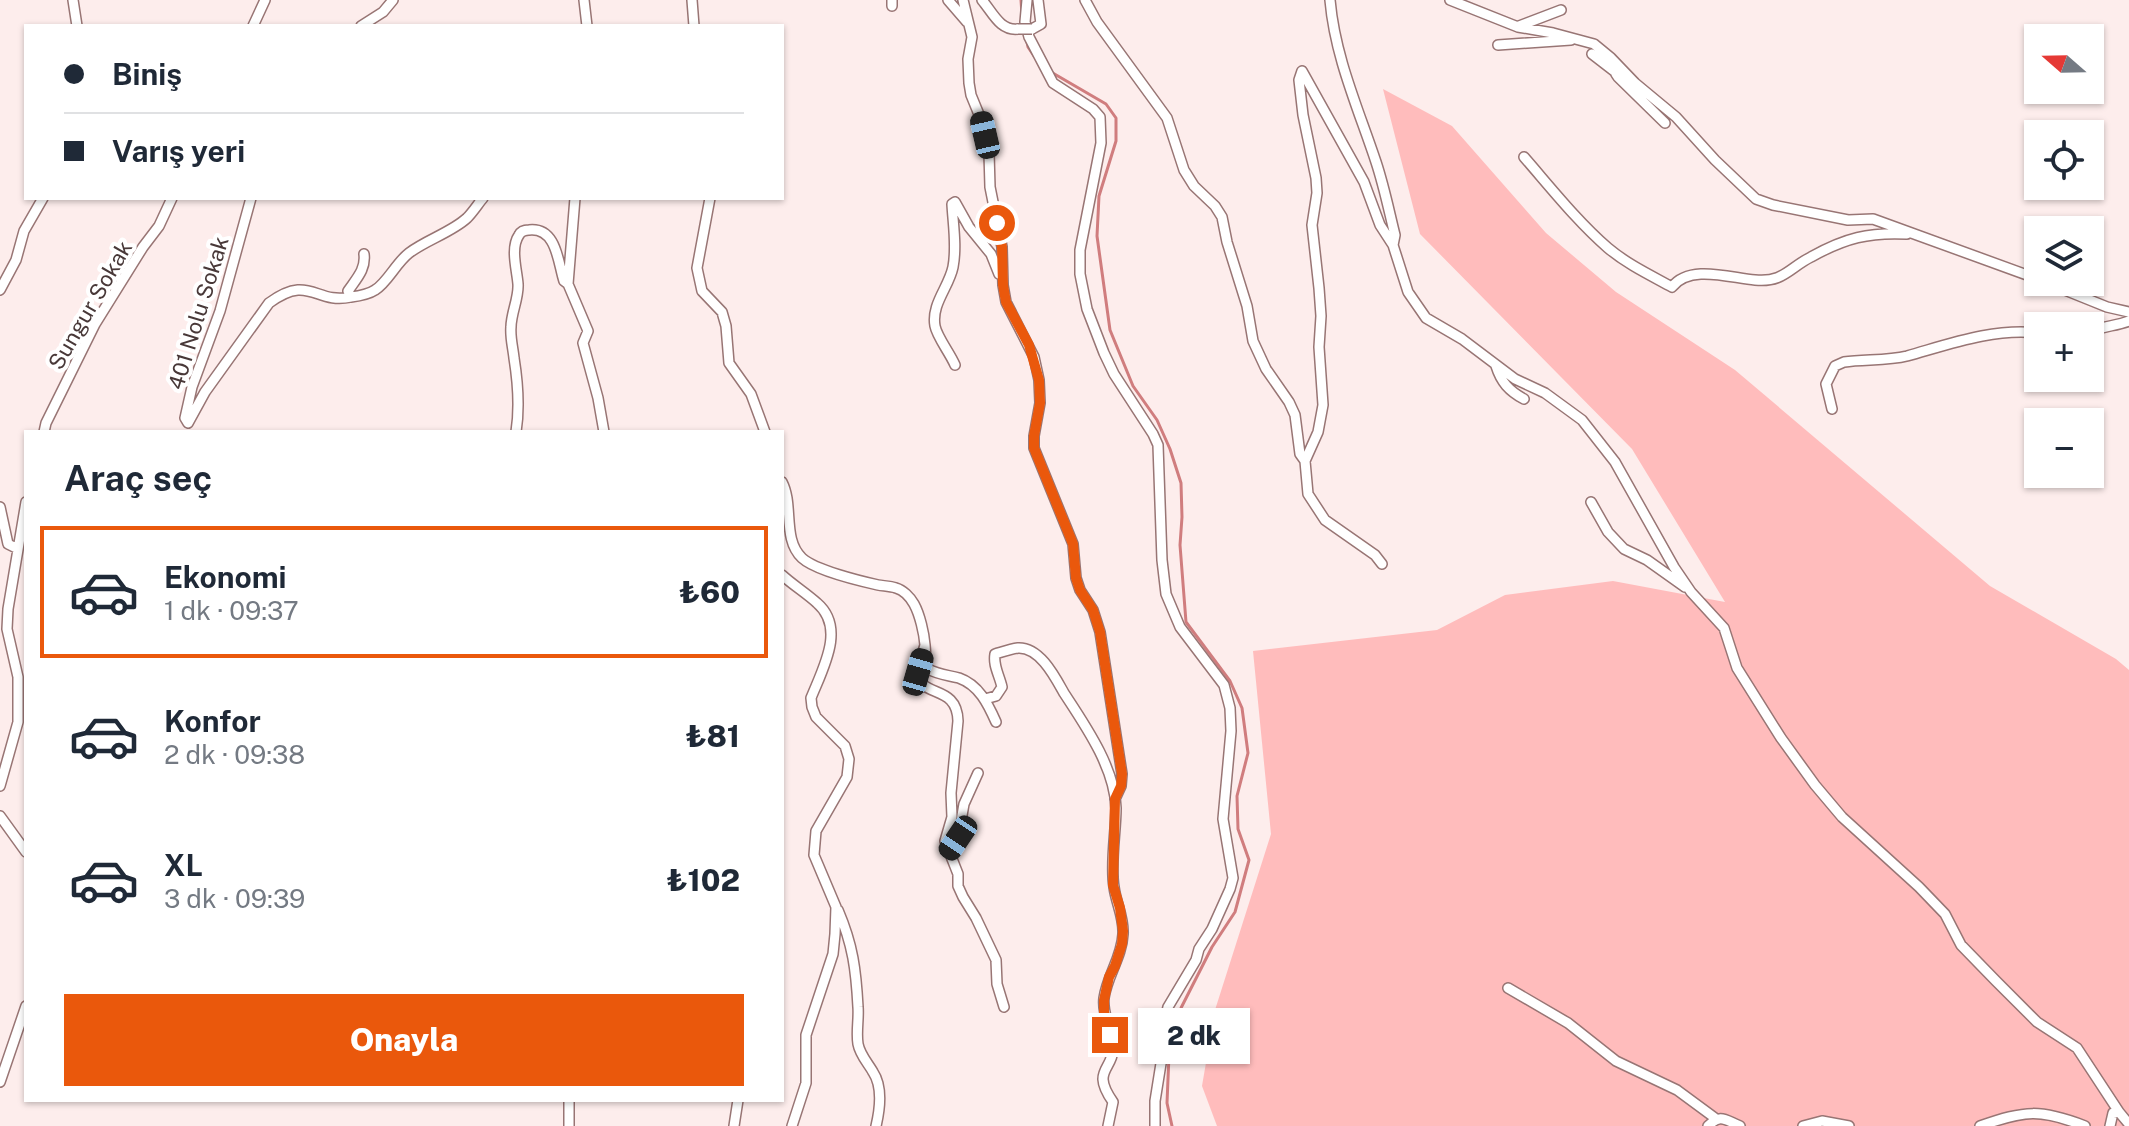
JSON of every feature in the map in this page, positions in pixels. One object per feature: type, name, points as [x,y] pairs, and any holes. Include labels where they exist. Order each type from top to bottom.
[{"type":"street","points":[[73,0],[77,24]]},
{"type":"street","points":[[257,24],[265,0]]},
{"type":"street","points":[[364,24],[383,12],[393,0]]},
{"type":"street","points":[[584,0],[587,24]]},
{"type":"street","points":[[692,0],[694,24]]},
{"type":"street","points":[[948,0],[969,25]]},
{"type":"street","points":[[963,0],[972,37],[967,71],[989,153],[990,187],[1002,247],[1006,302],[1034,357],[1039,380],[1040,403],[1034,448],[1073,544],[1080,590],[1093,610],[1100,632],[1122,774],[1115,799]]},
{"type":"street","points":[[982,0],[1009,30],[1032,29],[1041,24],[1038,0]]},
{"type":"street","points":[[1027,0],[1025,22],[1029,37],[1053,83],[1100,117],[1101,143],[1080,250],[1080,274],[1087,309],[1114,374],[1158,445],[1166,594],[1180,627],[1224,685],[1230,708],[1231,731],[1223,819],[1233,878],[1212,929],[1173,996],[1165,1017],[1155,1126]]},
{"type":"street","points":[[1085,0],[1097,22],[1167,118],[1184,170],[1194,186],[1222,217],[1247,306],[1253,341],[1266,369],[1295,415],[1300,454],[1305,461]]},
{"type":"street","points":[[1330,0],[1332,27],[1342,66],[1377,164],[1395,235],[1393,245]]},
{"type":"street","points":[[1450,0],[1518,27],[1583,39],[1594,44],[1676,117],[1756,199],[1848,220],[1873,219],[2024,274]]},
{"type":"street","points":[[1518,27],[1561,10]]},
{"type":"street","points":[[1498,45],[1583,39]]},
{"type":"street","points":[[1592,54],[1614,71],[1619,67]]},
{"type":"street","points":[[1619,67],[1618,77],[1665,123]]},
{"type":"street","points":[[1382,564],[1375,555],[1325,520],[1308,494],[1305,461],[1318,432],[1323,405],[1319,347],[1321,316],[1312,225],[1317,193],[1303,115],[1299,80],[1302,71],[1364,182],[1380,225],[1393,245],[1408,292],[1426,318],[1582,420],[1615,462],[1691,592],[1724,628],[1737,668],[1815,785],[1842,817],[1945,914],[1961,945],[2017,1002],[2037,1022],[2077,1048],[2129,1124]]},
{"type":"street","points":[[1524,157],[1577,219],[1609,249],[1672,287],[1678,280],[1701,275],[1772,280],[1782,277],[1809,257],[1862,235],[1919,235]]},
{"type":"street","points":[[0,290],[16,260],[24,231],[42,200]]},
{"type":"street","name":"Sungur Sokak","points":[[44,430],[95,324],[159,226],[171,200]]},
{"type":"street","name":"401 Nolu Sokak","points":[[250,200],[220,311],[192,387],[185,418],[188,423],[205,392],[269,303],[295,289],[333,297],[351,297]]},
{"type":"street","points":[[364,254],[362,271],[348,291],[351,297],[373,291],[397,263],[467,218],[481,200]]},
{"type":"street","points":[[568,284],[575,200]]},
{"type":"street","points":[[710,200],[697,268],[702,291],[722,312],[729,363],[751,394],[764,430]]},
{"type":"street","points":[[955,365],[935,328],[934,317],[953,266],[952,204],[955,202],[969,227],[994,259],[1003,285]]},
{"type":"street","points":[[516,430],[518,394],[511,328],[518,290],[516,245],[519,235],[526,230],[538,230],[549,238],[556,249],[564,281],[588,331],[583,343],[604,430]]},
{"type":"street","points":[[2080,296],[2129,312]]},
{"type":"street","points":[[2104,326],[2129,321]]},
{"type":"street","points":[[1832,409],[1826,384],[1835,366],[1844,362],[1906,356],[1999,333],[2024,333]]},
{"type":"street","points":[[1496,366],[1505,386],[1524,399]]},
{"type":"street","points":[[784,488],[791,536],[801,558],[822,569],[897,588],[907,594],[918,615],[928,669],[939,675],[958,678],[978,690],[996,722]]},
{"type":"street","points":[[1591,502],[1608,532],[1624,549],[1647,560],[1691,592]]},
{"type":"street","points":[[0,507],[8,544],[18,549]]},
{"type":"street","points":[[0,786],[19,714],[18,677],[7,629],[24,514]]},
{"type":"street","points":[[784,577],[818,604],[832,626],[831,641],[811,698],[812,707],[816,717],[845,746],[849,759],[847,777],[816,831],[814,855],[849,936],[855,959],[858,1044],[876,1076],[879,1089],[876,1126]]},
{"type":"street","points":[[925,645],[918,672],[922,683],[931,691],[952,699],[958,709],[952,817],[945,841],[958,874],[958,886],[996,960],[997,984],[1004,1007]]},
{"type":"street","points":[[985,699],[996,696],[1002,687],[1000,675],[993,665],[995,654],[1022,648],[1041,660],[1090,733],[1115,799],[1113,885],[1123,931],[1122,944],[1104,1000],[1113,1047],[1103,1080],[1113,1102],[1108,1126]]},
{"type":"street","points":[[949,853],[958,838],[964,804],[978,773]]},
{"type":"street","points":[[0,816],[24,849]]},
{"type":"street","points":[[792,1126],[806,1083],[806,1035],[833,954],[836,907]]},
{"type":"street","points":[[1508,988],[1568,1023],[1616,1061],[1677,1090],[1712,1122],[1719,1118],[1740,1126]]},
{"type":"street","points":[[0,1082],[24,1012]]},
{"type":"street","points":[[569,1102],[569,1126]]},
{"type":"street","points":[[734,1126],[738,1102]]},
{"type":"street","points":[[2110,1126],[2113,1113],[2119,1112]]},
{"type":"street","points":[[1980,1126],[2029,1113],[2059,1116],[2085,1126]]},
{"type":"street","points":[[1803,1126],[1822,1121],[1849,1126]]},
{"type":"shaded area","points":[[1383,89],[1452,126],[1546,233],[1616,292],[1735,370],[1990,586],[2116,659],[2129,670],[2129,1126],[1217,1126],[1202,1086],[1215,1010],[1271,834],[1253,651],[1437,630],[1505,595],[1613,581],[1725,602],[1632,449],[1420,234]]},
{"type":"waterway","points":[[1021,0],[1022,15]]},
{"type":"waterway","points":[[1027,42],[1034,56]]},
{"type":"waterway","points":[[1051,72],[1106,104],[1116,118],[1116,141],[1099,196],[1097,236],[1110,330],[1133,386],[1157,420],[1170,449],[1181,483],[1180,545],[1186,622],[1230,681],[1242,708],[1248,753],[1237,796],[1238,829],[1249,860],[1235,912],[1212,947],[1181,1008],[1169,1055],[1167,1103],[1172,1126]]},
{"type":"route","points":[[997,223],[1006,302],[1034,357],[1041,392],[1034,448],[1073,544],[1080,590],[1093,610],[1100,632],[1122,774],[1115,799],[1113,885],[1123,931],[1122,944],[1104,1000],[1110,1035]]}]
